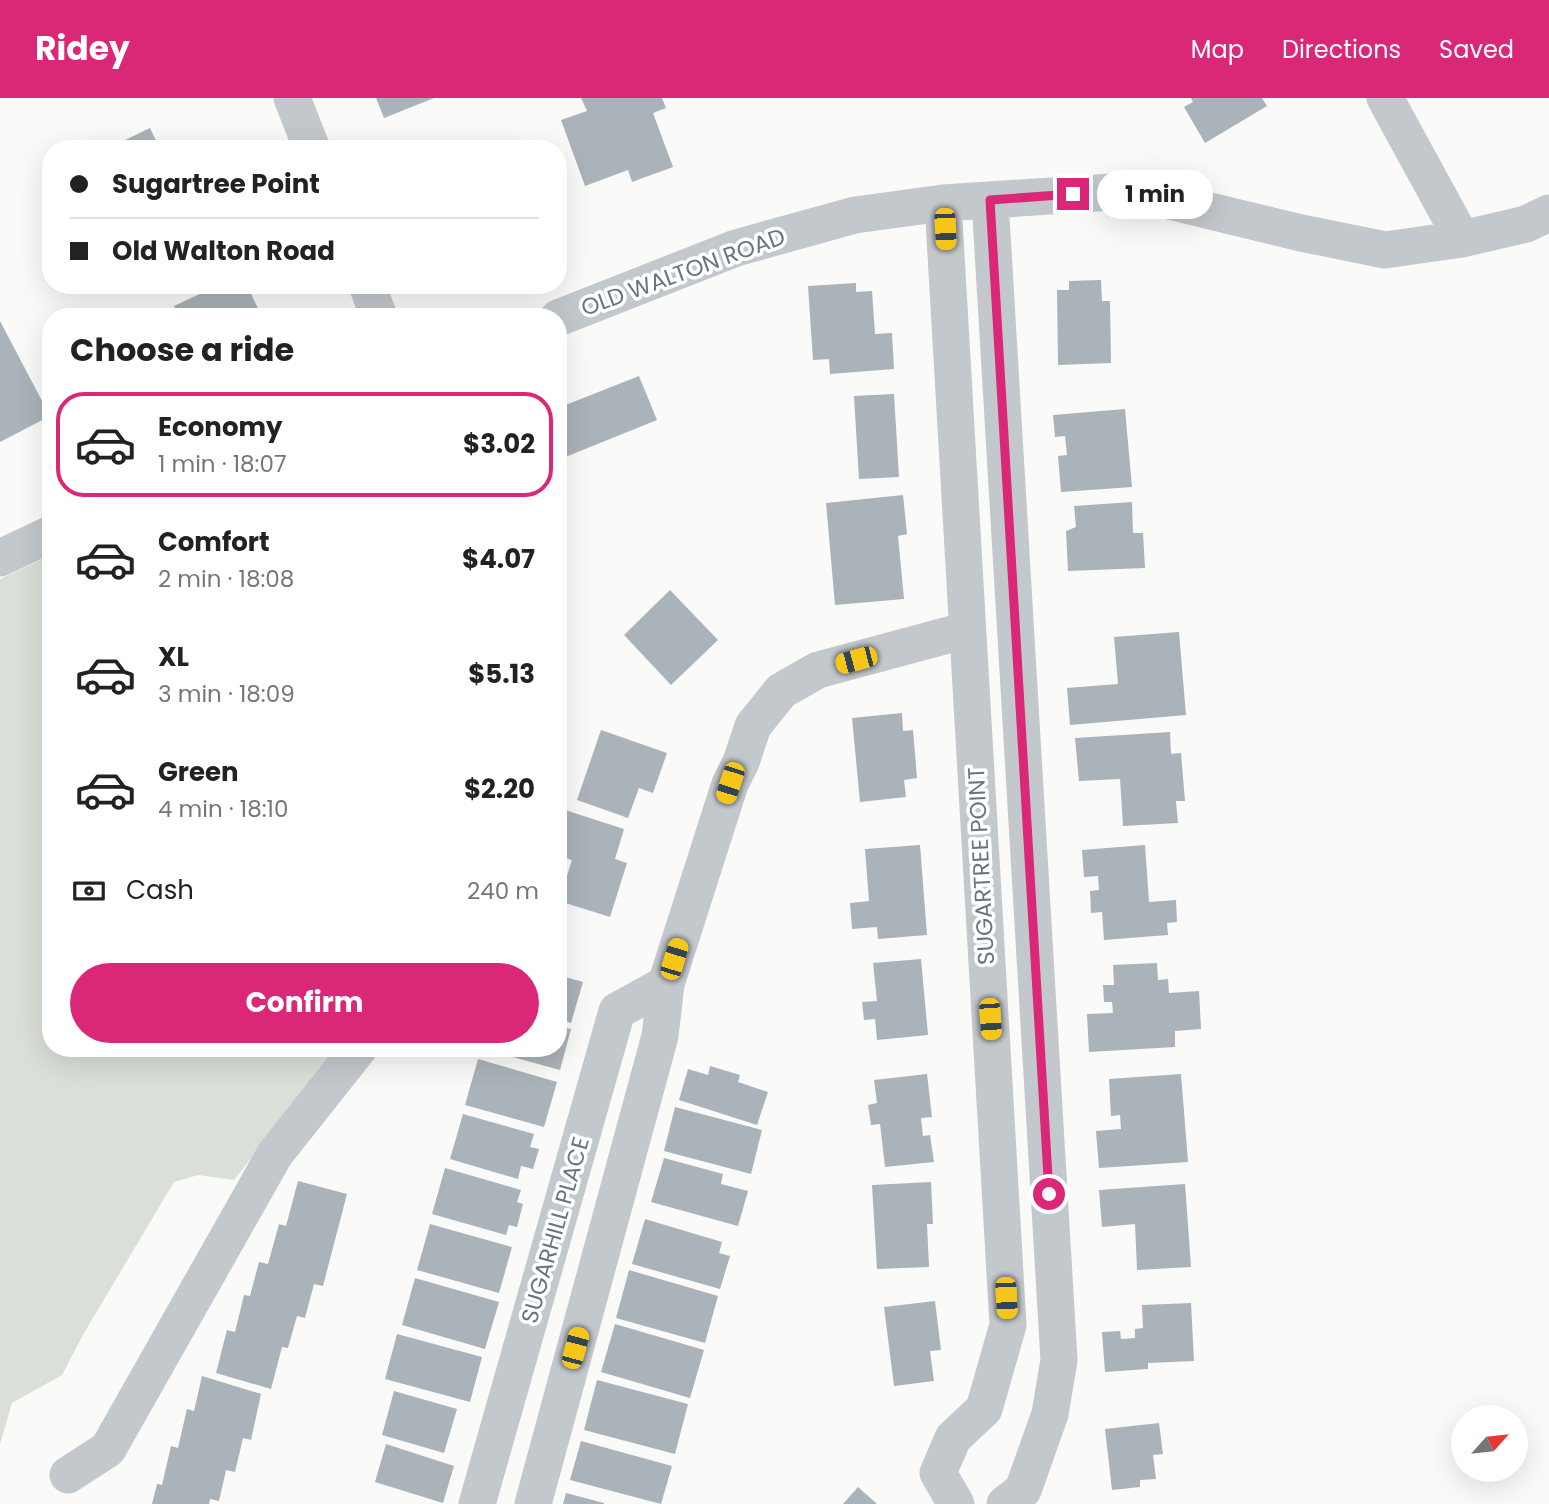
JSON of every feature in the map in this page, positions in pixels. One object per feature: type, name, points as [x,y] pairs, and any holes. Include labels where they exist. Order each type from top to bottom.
[{"type":"street","points":[[292,98],[308,140]]},
{"type":"street","points":[[1385,98],[1462,239]]},
{"type":"street","name":"OLD WALTON ROAD","points":[[567,314],[736,248],[855,215],[943,203],[1128,191],[1301,233],[1385,250],[1462,239],[1526,225],[1549,213]]},
{"type":"street","points":[[990,200],[1059,1360],[1050,1414],[1023,1490],[1005,1504]]},
{"type":"street","name":"SUGARTREE POINT","points":[[943,203],[1008,1325],[984,1409],[953,1438],[938,1474],[956,1504]]},
{"type":"street","points":[[0,558],[42,538]]},
{"type":"street","points":[[533,1504],[660,1036],[666,984],[730,783],[741,762],[753,726],[781,691],[818,670],[967,630]]},
{"type":"street","name":"SUGARHILL PLACE","points":[[477,1504],[617,1011],[666,984]]},
{"type":"street","points":[[68,1475],[108,1449],[275,1154],[352,1057]]},
{"type":"shaded area","points":[[42,559],[42,1057],[332,1057],[234,1180],[198,1175],[174,1182],[62,1375],[12,1403],[0,1444],[0,579]]},
{"type":"building","points":[[376,98],[434,98],[384,118]]},
{"type":"building","points":[[581,98],[662,98],[666,108],[653,113],[673,167],[632,182],[628,170],[585,186],[561,120],[587,111]]},
{"type":"building","points":[[1191,98],[1262,98],[1267,106],[1205,143],[1184,107],[1193,102]]},
{"type":"building","points":[[150,128],[156,140],[125,140]]},
{"type":"building","points":[[1101,280],[1102,301],[1110,301],[1111,363],[1058,365],[1057,290],[1069,290],[1069,281]]},
{"type":"building","points":[[856,283],[856,292],[872,291],[875,334],[892,333],[894,369],[830,374],[829,359],[813,360],[808,286]]},
{"type":"building","points":[[200,294],[251,294],[258,308],[175,308],[174,306]]},
{"type":"building","points":[[0,321],[42,401],[42,420],[0,442]]},
{"type":"building","points":[[639,376],[657,420],[567,456],[567,404]]},
{"type":"building","points":[[894,394],[899,477],[859,479],[854,396]]},
{"type":"building","points":[[1125,409],[1132,487],[1061,492],[1058,456],[1067,455],[1065,436],[1055,437],[1053,415]]},
{"type":"building","points":[[903,495],[907,534],[898,536],[904,599],[835,605],[826,503]]},
{"type":"building","points":[[1132,502],[1133,533],[1143,533],[1145,568],[1068,571],[1066,531],[1076,527],[1074,506]]},
{"type":"building","points":[[670,590],[718,640],[671,685],[624,635]]},
{"type":"building","points":[[1179,632],[1186,715],[1070,725],[1067,688],[1118,684],[1114,637]]},
{"type":"building","points":[[902,713],[903,731],[913,730],[917,778],[904,780],[906,797],[860,802],[852,718]]},
{"type":"building","points":[[601,730],[667,753],[653,793],[639,788],[628,818],[577,800]]},
{"type":"building","points":[[1170,732],[1171,754],[1181,753],[1185,801],[1176,801],[1178,823],[1123,826],[1120,779],[1079,781],[1075,738]]},
{"type":"building","points":[[567,811],[624,829],[615,859],[627,863],[610,917],[567,904],[567,876],[572,860],[567,859]]},
{"type":"building","points":[[920,845],[927,935],[878,939],[877,927],[852,929],[850,903],[869,901],[865,849]]},
{"type":"building","points":[[1145,845],[1149,902],[1176,900],[1177,922],[1167,923],[1168,935],[1104,940],[1102,912],[1091,913],[1090,891],[1099,890],[1098,876],[1084,877],[1082,850]]},
{"type":"building","points":[[921,959],[928,1035],[877,1040],[875,1019],[864,1020],[862,1002],[877,1001],[873,963]]},
{"type":"building","points":[[1157,963],[1158,980],[1168,979],[1169,993],[1199,991],[1201,1029],[1175,1031],[1175,1047],[1089,1052],[1087,1014],[1113,1013],[1112,1002],[1104,1002],[1103,985],[1114,985],[1113,965]]},
{"type":"building","points":[[567,978],[583,982],[571,1023],[567,1022]]},
{"type":"building","points":[[567,1028],[571,1029],[567,1044]]},
{"type":"building","points":[[512,1057],[563,1057],[560,1070]]},
{"type":"building","points":[[478,1059],[557,1082],[544,1127],[465,1105]]},
{"type":"building","points":[[710,1066],[740,1075],[738,1082],[768,1092],[757,1125],[679,1100],[688,1069],[708,1075]]},
{"type":"building","points":[[927,1074],[932,1117],[921,1118],[923,1136],[930,1135],[934,1162],[885,1167],[880,1124],[871,1125],[868,1105],[877,1103],[874,1080]]},
{"type":"building","points":[[1181,1074],[1188,1162],[1099,1168],[1096,1131],[1121,1129],[1120,1115],[1111,1116],[1109,1079]]},
{"type":"building","points":[[675,1107],[762,1130],[751,1174],[664,1151]]},
{"type":"building","points":[[463,1114],[534,1134],[530,1147],[539,1149],[533,1169],[521,1166],[518,1179],[450,1159]]},
{"type":"building","points":[[664,1158],[723,1174],[721,1184],[748,1191],[738,1226],[651,1202]]},
{"type":"building","points":[[445,1168],[521,1190],[517,1202],[523,1204],[517,1227],[509,1225],[506,1235],[432,1214]]},
{"type":"building","points":[[298,1181],[347,1194],[323,1286],[314,1284],[305,1318],[297,1316],[288,1348],[282,1347],[271,1389],[216,1373],[227,1330],[235,1332],[244,1295],[250,1296],[259,1262],[268,1264],[279,1224],[286,1226]]},
{"type":"building","points":[[931,1182],[933,1224],[927,1224],[929,1267],[877,1269],[872,1185]]},
{"type":"building","points":[[1185,1184],[1191,1267],[1137,1270],[1135,1224],[1102,1227],[1099,1190]]},
{"type":"building","points":[[645,1219],[722,1242],[719,1253],[730,1256],[720,1289],[632,1264]]},
{"type":"building","points":[[430,1224],[512,1247],[499,1293],[417,1270]]},
{"type":"building","points":[[629,1270],[718,1296],[705,1343],[616,1318]]},
{"type":"building","points":[[415,1278],[499,1302],[485,1349],[402,1325]]},
{"type":"building","points":[[935,1301],[941,1350],[930,1351],[934,1381],[894,1386],[884,1307]]},
{"type":"building","points":[[1191,1303],[1194,1361],[1148,1363],[1148,1369],[1105,1372],[1102,1332],[1120,1331],[1121,1339],[1135,1338],[1135,1329],[1143,1328],[1142,1305]]},
{"type":"building","points":[[615,1324],[704,1350],[690,1398],[601,1372]]},
{"type":"building","points":[[397,1334],[482,1357],[470,1402],[385,1379]]},
{"type":"building","points":[[202,1376],[261,1394],[251,1440],[243,1438],[235,1472],[226,1470],[219,1501],[210,1499],[209,1504],[152,1504],[157,1484],[162,1485],[171,1446],[178,1448],[187,1409],[194,1411]]},
{"type":"building","points":[[597,1380],[688,1404],[675,1454],[584,1430]]},
{"type":"building","points":[[394,1391],[457,1409],[444,1453],[382,1435]]},
{"type":"building","points":[[1159,1423],[1163,1454],[1153,1455],[1156,1479],[1140,1480],[1140,1487],[1112,1490],[1105,1429]]},
{"type":"building","points":[[581,1441],[672,1466],[661,1504],[570,1480]]},
{"type":"building","points":[[386,1444],[454,1466],[443,1503],[375,1482]]},
{"type":"building","points":[[858,1487],[877,1504],[843,1504]]},
{"type":"building","points":[[566,1493],[604,1503],[604,1504],[563,1504]]},
{"type":"route","points":[[1049,1194],[990,200],[1073,194]]}]
